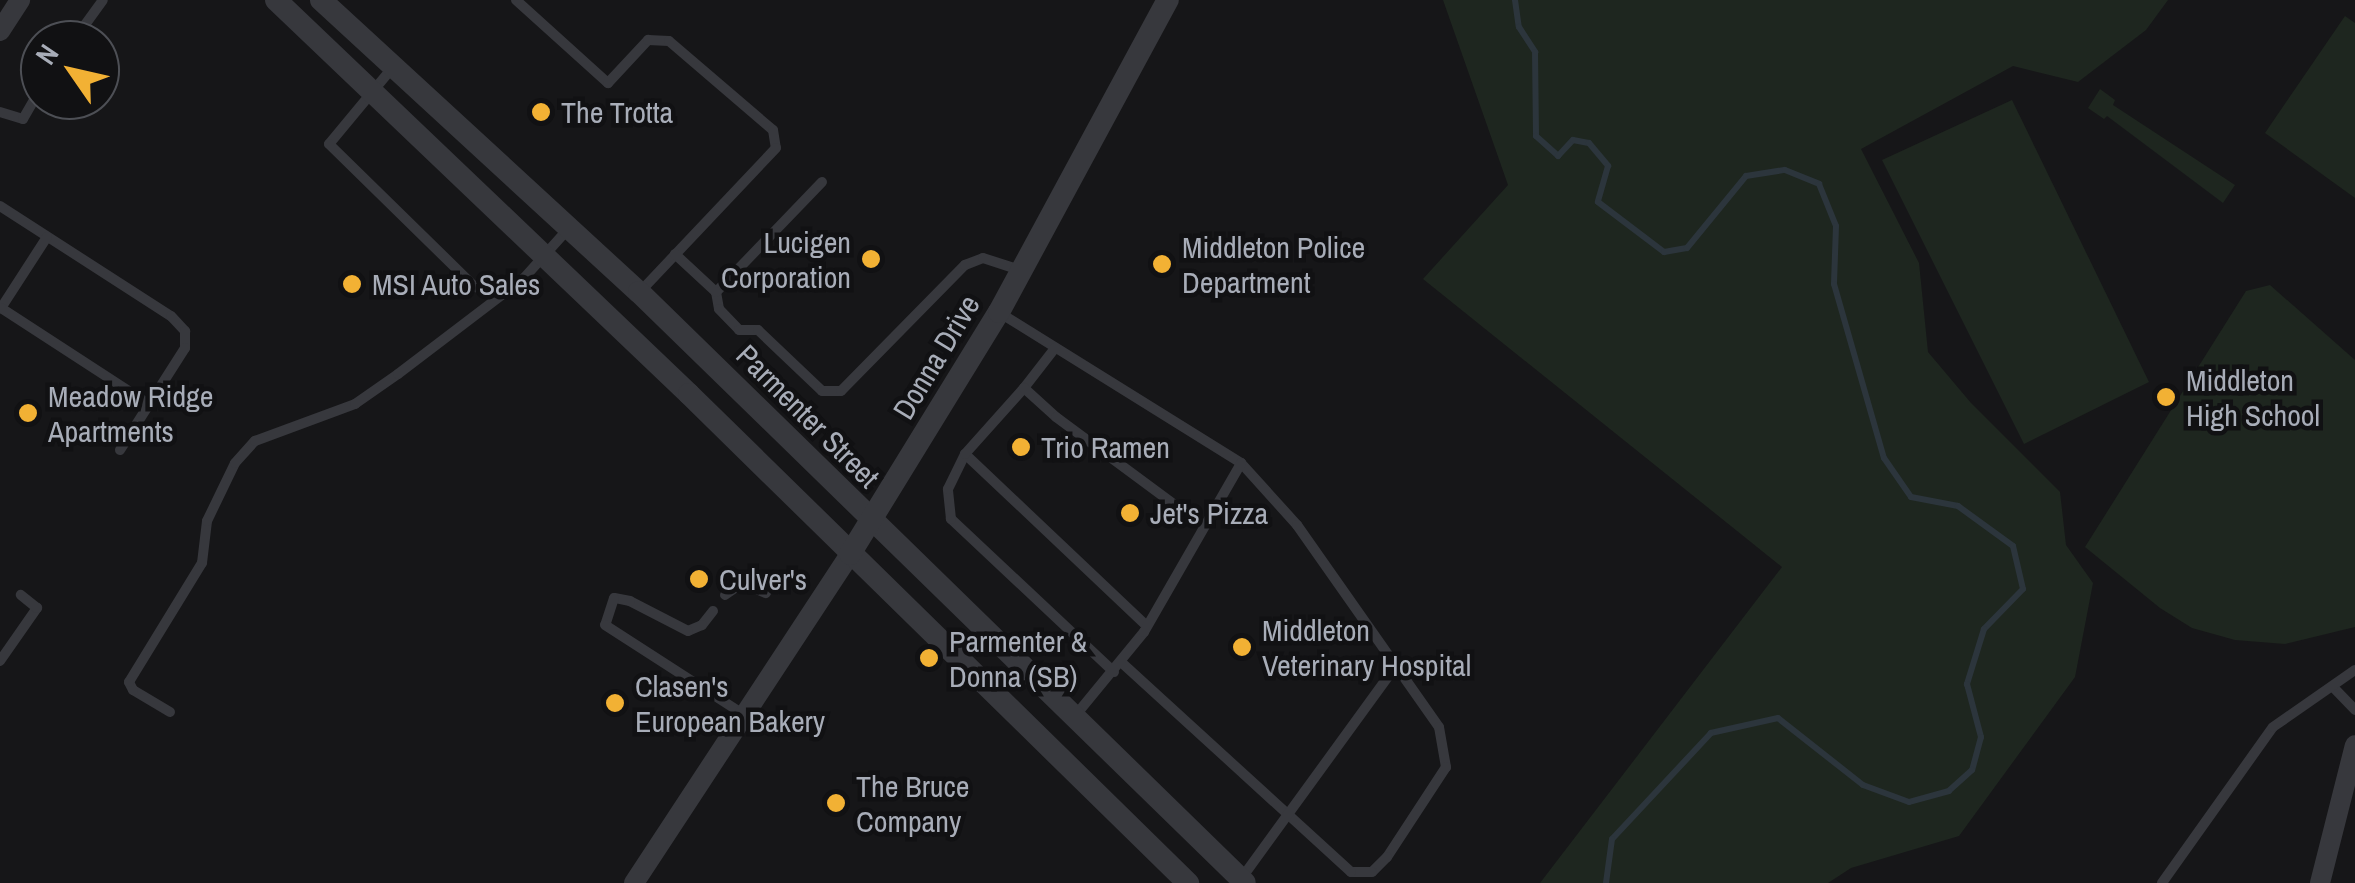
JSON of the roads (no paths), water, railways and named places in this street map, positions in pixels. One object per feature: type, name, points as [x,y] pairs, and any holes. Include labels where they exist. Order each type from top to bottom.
[{"type":"street","points":[[0,31],[20,0]]},
{"type":"street","points":[[276,0],[546,256],[1188,883]]},
{"type":"street","name":"Parmenter Street","points":[[321,0],[640,292],[1241,882]]},
{"type":"street","name":"Donna Drive","points":[[634,883],[850,554],[999,312],[1168,0]]},
{"type":"street","points":[[2320,883],[2355,744]]},
{"type":"lane","points":[[516,0],[608,83],[648,40],[669,40],[772,130],[776,148],[640,292]]},
{"type":"lane","points":[[394,67],[329,144],[476,287],[504,293]]},
{"type":"lane","points":[[716,292],[822,182]]},
{"type":"lane","points":[[0,206],[172,316],[185,331],[185,348],[120,450]]},
{"type":"lane","points":[[170,712],[133,690],[130,682],[202,564],[207,521],[234,463],[255,442],[355,404],[504,293],[546,256],[570,228]]},
{"type":"lane","points":[[47,237],[1,308],[149,404]]},
{"type":"lane","points":[[675,254],[716,292],[719,309],[739,330],[758,330],[822,391],[841,391],[966,264],[996,259],[1022,270]]},
{"type":"lane","points":[[999,312],[1241,463],[1297,525],[1439,727],[1446,748],[1446,767],[1387,857],[1372,872],[1351,872],[952,519],[948,489],[965,454],[1055,348]]},
{"type":"lane","points":[[1024,388],[1056,417],[1202,525]]},
{"type":"lane","points":[[965,454],[1147,626]]},
{"type":"lane","points":[[1074,716],[1118,668],[1147,626],[1241,463]]},
{"type":"lane","points":[[725,595],[742,584],[766,593]]},
{"type":"lane","points":[[0,660],[37,608],[21,595]]},
{"type":"lane","points":[[713,612],[702,625],[688,631],[630,601],[614,598],[605,625],[744,714]]},
{"type":"lane","points":[[1241,882],[1396,666]]},
{"type":"lane","points":[[2162,883],[2273,727],[2300,704],[2355,670]]},
{"type":"lane","points":[[2333,686],[2355,710]]},
{"type":"waterway","points":[[1515,0],[1519,27],[1535,52],[1536,136],[1558,156],[1573,140],[1589,143],[1608,166],[1598,202],[1664,252],[1687,248],[1746,176],[1785,170],[1819,184],[1836,226],[1834,284],[1884,458],[1911,497],[1958,506],[2013,546],[2023,589],[1984,629],[1967,684],[1981,737],[1972,770],[1949,791],[1909,802],[1863,785],[1778,718],[1711,733],[1612,839],[1606,883]]},
{"type":"place","name":"The Trotta","points":[[541,112]]},
{"type":"place","name":"Lucigen Corporation","points":[[871,259]]},
{"type":"place","name":"Middleton Police Department","points":[[1162,264]]},
{"type":"place","name":"MSI Auto Sales","points":[[352,284]]},
{"type":"place","name":"Middleton High School","points":[[2166,397]]},
{"type":"place","name":"Meadow Ridge Apartments","points":[[28,413]]},
{"type":"place","name":"Trio Ramen","points":[[1021,447]]},
{"type":"place","name":"Jet's Pizza","points":[[1130,513]]},
{"type":"place","name":"Culver's","points":[[699,579]]},
{"type":"place","name":"Middleton Veterinary Hospital","points":[[1242,647]]},
{"type":"place","name":"Parmenter & Donna (SB)","points":[[929,658]]},
{"type":"place","name":"Clasen's European Bakery","points":[[615,703]]},
{"type":"place","name":"The Bruce Company","points":[[836,803]]}]
